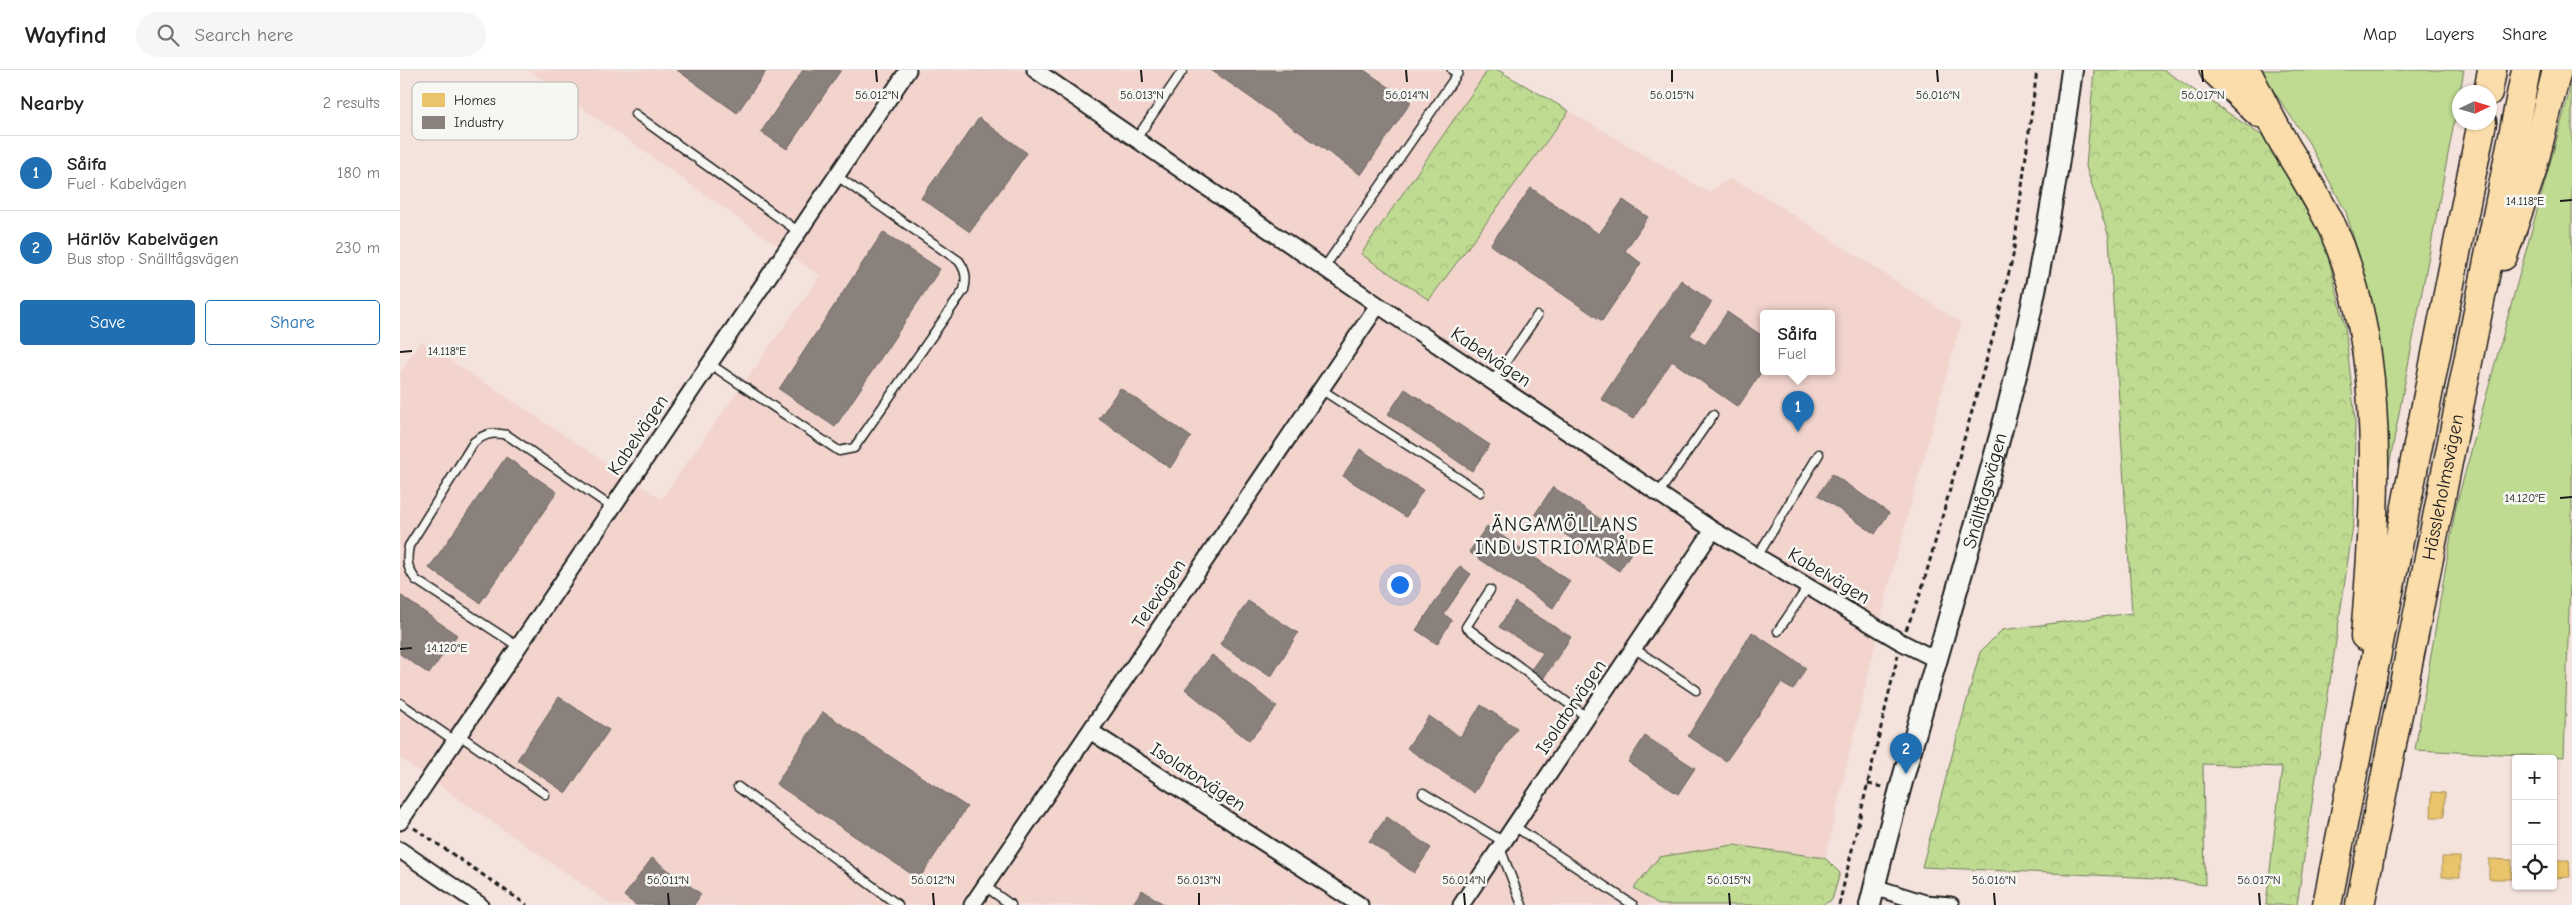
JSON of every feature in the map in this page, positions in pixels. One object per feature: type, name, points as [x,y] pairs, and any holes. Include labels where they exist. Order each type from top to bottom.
[{"type":"highway","points":[[2214,70],[2252,104],[2288,149]]},
{"type":"highway","points":[[2246,70],[2288,149],[2319,201],[2346,263],[2358,307],[2370,398],[2374,464],[2373,527],[2352,777]]},
{"type":"highway","points":[[2489,85],[2492,70]]},
{"type":"highway","name":"Hässleholmsvägen","points":[[2360,905],[2526,70]]},
{"type":"highway","points":[[2468,361],[2531,174],[2557,70]]},
{"type":"highway","name":"Hässleholmsvägen","points":[[2327,905],[2480,130]]},
{"type":"street","name":"Kabelvägen","points":[[401,821],[908,70]]},
{"type":"street","name":"Kabelvägen","points":[[1035,70],[1378,306],[1713,530],[1901,642],[1936,659]]},
{"type":"street","name":"Snälltågsvägen","points":[[1872,896],[1936,659],[1973,536],[2021,354],[2045,246],[2072,70]]},
{"type":"street","name":"Televägen","points":[[972,905],[1378,306]]},
{"type":"street","name":"Isolatorvägen","points":[[1461,905],[1635,649],[1713,530]]},
{"type":"street","name":"Isolatorvägen","points":[[1090,731],[1360,905]]},
{"type":"street","points":[[400,850],[480,905]]},
{"type":"street","points":[[1872,896],[1951,905]]},
{"type":"lane","points":[[1136,139],[1183,70]]},
{"type":"lane","points":[[1324,268],[1458,73],[1452,70]]},
{"type":"lane","points":[[636,114],[799,232]]},
{"type":"lane","points":[[710,364],[839,451],[854,448],[964,290],[967,279],[964,268],[959,261],[837,176]]},
{"type":"lane","points":[[1492,382],[1537,316]]},
{"type":"lane","points":[[1322,390],[1480,492]]},
{"type":"lane","points":[[1658,494],[1713,415]]},
{"type":"lane","points":[[519,647],[416,580],[408,570],[406,558],[409,546],[474,442],[484,434],[493,432],[507,435],[613,508]]},
{"type":"lane","points":[[1757,557],[1819,454]]},
{"type":"lane","points":[[1778,631],[1808,587]]},
{"type":"lane","points":[[1490,590],[1466,627],[1588,718]]},
{"type":"lane","points":[[1635,649],[1696,690]]},
{"type":"lane","points":[[400,703],[545,794]]},
{"type":"lane","points":[[738,787],[898,905]]},
{"type":"lane","points":[[1423,793],[1502,845],[1522,905]]},
{"type":"lane","points":[[1514,826],[1633,905]]},
{"type":"lane","points":[[985,886],[1011,905]]},
{"type":"path","points":[[1839,905],[1901,642],[1921,592],[2001,304],[2021,203],[2038,70]]},
{"type":"path","points":[[1868,784],[1882,786]]},
{"type":"path","points":[[401,821],[527,905]]},
{"type":"shaded area","points":[[529,70],[1488,70],[1362,254],[1429,300],[1569,111],[1708,192],[1730,179],[1759,193],[1961,323],[1893,569],[1825,858],[1733,845],[1634,888],[1660,905],[612,905],[400,758],[400,373],[421,341],[661,499],[820,276],[578,105],[578,82],[546,82]]},
{"type":"green space","points":[[1488,70],[1498,70],[1569,111],[1429,300],[1361,254]]},
{"type":"green space","points":[[2094,70],[2164,70],[2264,137],[2325,243],[2345,326],[2355,419],[2354,519],[2297,905],[2266,905],[2282,767],[2203,764],[2205,885],[2157,878],[1922,867],[1980,652],[2002,630],[2132,613],[2109,237],[2086,167]]},
{"type":"green space","points":[[2259,70],[2464,70],[2461,85],[2452,85],[2453,130],[2386,482],[2382,366],[2367,282],[2346,212],[2309,143]]},
{"type":"green space","points":[[2572,72],[2572,524],[2564,757],[2557,757],[2557,755],[2415,750],[2456,506],[2569,94]]},
{"type":"green space","points":[[1733,845],[1825,858],[1840,873],[1832,900],[1822,905],[1660,905],[1634,888],[1659,857]]},
{"type":"building: Homes","points":[[2432,792],[2445,793],[2444,817],[2431,817]]},
{"type":"building: Homes","points":[[2442,857],[2460,857],[2460,877],[2442,877]]},
{"type":"building: Homes","points":[[2489,859],[2512,860],[2511,879],[2489,879]]},
{"type":"building: Homes","points":[[2557,860],[2569,860],[2570,877],[2557,878]]},
{"type":"building: Industry","points":[[677,70],[767,70],[737,113]]},
{"type":"building: Industry","points":[[803,70],[841,70],[787,149],[761,132]]},
{"type":"building: Industry","points":[[1211,70],[1364,70],[1411,102],[1361,175]]},
{"type":"building: Industry","points":[[979,118],[1027,153],[970,232],[921,198]]},
{"type":"building: Industry","points":[[1531,188],[1599,234],[1623,200],[1648,217],[1625,251],[1641,263],[1602,321],[1490,245]]},
{"type":"building: Industry","points":[[883,232],[940,269],[835,427],[779,389]]},
{"type":"building: Industry","points":[[1681,280],[1712,302],[1690,335],[1705,345],[1727,312],[1760,334],[1760,374],[1738,407],[1672,361],[1633,419],[1601,399]]},
{"type":"building: Industry","points":[[1120,388],[1191,437],[1170,468],[1099,419]]},
{"type":"building: Industry","points":[[1405,389],[1490,445],[1472,471],[1388,414]]},
{"type":"building: Industry","points":[[1360,449],[1423,490],[1406,517],[1343,476]]},
{"type":"building: Industry","points":[[506,457],[557,492],[480,603],[429,568]]},
{"type":"building: Industry","points":[[1832,474],[1889,513],[1875,534],[1818,495]]},
{"type":"building: Industry","points":[[1553,487],[1637,544],[1619,571],[1535,514]]},
{"type":"building: Industry","points":[[1487,526],[1570,581],[1553,608],[1469,552]]},
{"type":"building: Industry","points":[[1460,566],[1471,574],[1444,614],[1452,620],[1437,644],[1416,630]]},
{"type":"building: Industry","points":[[400,595],[457,635],[429,674],[400,654]]},
{"type":"building: Industry","points":[[1248,601],[1298,633],[1271,677],[1220,644]]},
{"type":"building: Industry","points":[[1515,602],[1571,637],[1543,679],[1530,671],[1543,653],[1499,627]]},
{"type":"building: Industry","points":[[1752,632],[1806,668],[1793,690],[1781,683],[1726,761],[1688,736]]},
{"type":"building: Industry","points":[[1212,655],[1277,707],[1249,741],[1185,689]]},
{"type":"building: Industry","points":[[559,697],[609,730],[566,793],[517,760]]},
{"type":"building: Industry","points":[[1481,705],[1517,728],[1474,793],[1407,748],[1429,716],[1460,737]]},
{"type":"building: Industry","points":[[823,712],[967,807],[919,879],[776,784]]},
{"type":"building: Industry","points":[[1645,736],[1695,768],[1678,794],[1628,762]]},
{"type":"building: Industry","points":[[1387,817],[1431,848],[1414,873],[1369,841]]},
{"type":"building: Industry","points":[[652,858],[701,894],[694,905],[636,905],[624,896]]},
{"type":"building: Industry","points":[[1142,890],[1165,905],[1132,905]]},
{"type":"place","name":"Såifa","points":[[1798,432]]},
{"type":"place","name":"Härlöv Kabelvägen","points":[[1906,774]]},
{"type":"district","name":"ÄNGAMÖLLANS INDUSTRIOMRÅDE","points":[[1565,536]]}]
